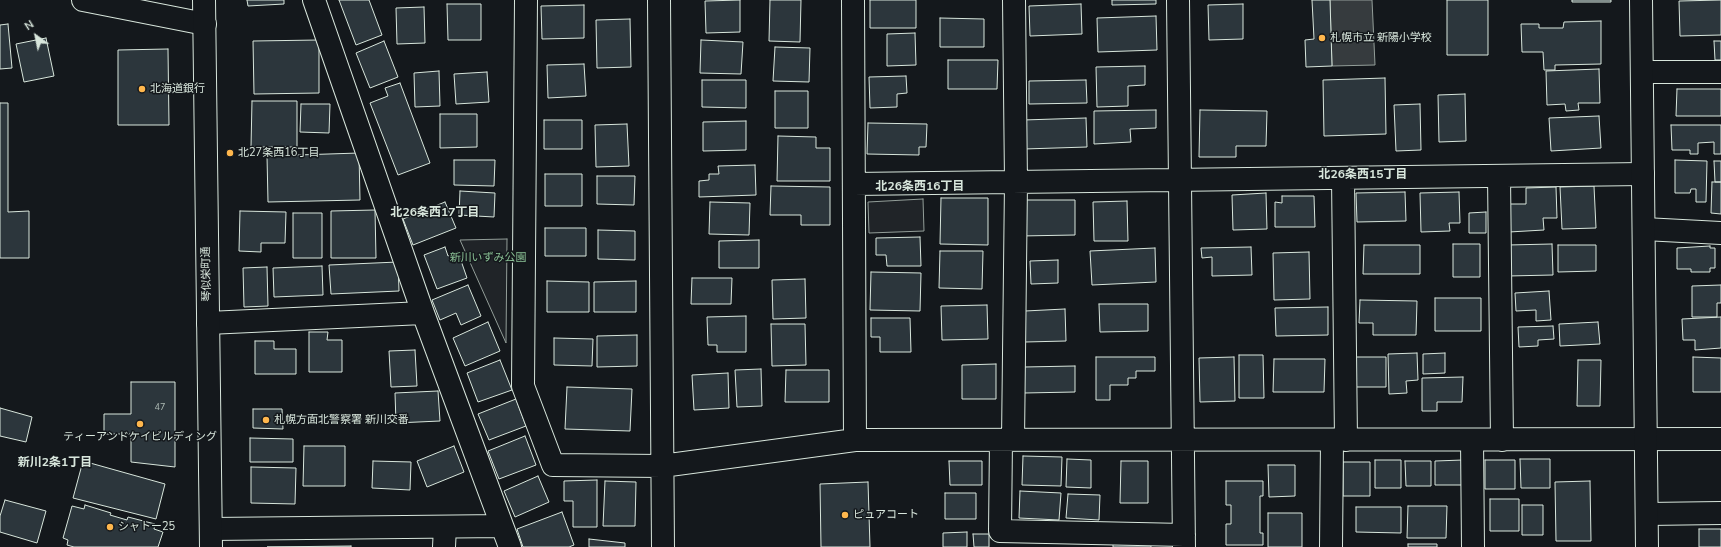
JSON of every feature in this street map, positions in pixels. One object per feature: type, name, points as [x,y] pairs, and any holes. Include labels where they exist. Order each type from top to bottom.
[{"type":"street","points":[[83,0],[205,24]]},
{"type":"street","name":"琴似栄町通","points":[[204,0],[211,538]]},
{"type":"street","points":[[314,0],[423,313],[510,547]]},
{"type":"street","points":[[526,0],[523,386],[553,465],[662,466],[855,440],[1721,439]]},
{"type":"street","points":[[659,0],[663,547]]},
{"type":"street","points":[[853,0],[855,440]]},
{"type":"street","points":[[1014,0],[1016,182],[1007,440],[1000,531],[1184,541],[1178,0]]},
{"type":"street","points":[[1641,0],[1647,547]]},
{"type":"street","points":[[1642,72],[1721,72]]},
{"type":"street","points":[[854,184],[1643,174]]},
{"type":"street","points":[[1499,176],[1502,440]]},
{"type":"street","points":[[1331,547],[1339,440],[1343,178]]},
{"type":"street","points":[[1644,229],[1721,234]]},
{"type":"street","points":[[208,323],[423,313]]},
{"type":"street","points":[[1472,440],[1473,547]]},
{"type":"street","points":[[1647,514],[1721,513]]},
{"type":"street","points":[[211,538],[445,537],[502,526]]},
{"type":"green space","points":[[923,199],[924,231],[869,233],[868,202]]},
{"type":"green space","name":"新川いずみ公園","points":[[507,239],[506,343],[460,240]]},
{"type":"shaded area","points":[[1330,0],[1372,0],[1375,65],[1332,66]]},
{"type":"building","points":[[247,0],[284,0],[284,4],[248,6]]},
{"type":"building","points":[[339,0],[369,0],[382,35],[356,45]]},
{"type":"building","points":[[740,0],[740,32],[706,33],[705,1]]},
{"type":"building","points":[[770,0],[801,0],[800,42],[769,41]]},
{"type":"building","points":[[870,0],[916,0],[916,28],[870,28]]},
{"type":"building","points":[[1112,0],[1156,0],[1156,4],[1112,5]]},
{"type":"building","points":[[1312,0],[1330,0],[1332,66],[1306,67],[1305,40],[1314,39]]},
{"type":"building","points":[[1447,0],[1488,0],[1488,55],[1447,55]]},
{"type":"building","points":[[1572,0],[1611,0],[1611,2],[1572,2]]},
{"type":"building","points":[[1721,0],[1721,35],[1680,36],[1679,1]]},
{"type":"building","points":[[447,4],[481,4],[481,40],[448,40]]},
{"type":"building","points":[[1081,4],[1082,34],[1030,36],[1029,6]]},
{"type":"building","points":[[1243,4],[1243,39],[1209,40],[1208,5]]},
{"type":"building","points":[[584,5],[584,38],[542,39],[541,6]]},
{"type":"building","points":[[424,7],[425,43],[397,44],[396,8]]},
{"type":"building","points":[[1156,16],[1157,50],[1098,52],[1097,18]]},
{"type":"building","points":[[940,18],[984,19],[984,47],[940,47]]},
{"type":"building","points":[[630,19],[631,67],[597,68],[596,20]]},
{"type":"building","points":[[1601,21],[1601,64],[1555,65],[1555,70],[1544,70],[1543,52],[1522,52],[1521,24],[1539,24],[1539,28],[1563,28],[1564,22]]},
{"type":"building","points":[[8,24],[12,68],[0,69],[0,25]]},
{"type":"building","points":[[915,33],[916,65],[887,66],[887,34]]},
{"type":"building","points":[[46,38],[54,76],[24,82],[16,44]]},
{"type":"building","points":[[319,40],[319,93],[254,94],[253,41]]},
{"type":"building","points":[[701,40],[743,42],[741,74],[700,73]]},
{"type":"building","points":[[384,41],[398,77],[370,88],[356,53]]},
{"type":"building","points":[[1714,41],[1721,41],[1721,60],[1715,60]]},
{"type":"building","points":[[775,47],[810,48],[809,82],[773,81]]},
{"type":"building","points":[[168,49],[169,125],[118,125],[118,50]]},
{"type":"building","points":[[948,60],[998,60],[997,89],[948,89]]},
{"type":"building","points":[[584,64],[586,96],[548,98],[547,65]]},
{"type":"building","points":[[1145,66],[1145,85],[1128,86],[1128,106],[1097,107],[1096,67]]},
{"type":"building","points":[[1599,69],[1600,103],[1578,103],[1579,110],[1566,111],[1565,104],[1547,105],[1546,71]]},
{"type":"building","points":[[439,71],[440,106],[415,107],[414,73]]},
{"type":"building","points":[[487,72],[489,102],[456,104],[454,74]]},
{"type":"building","points":[[906,76],[907,93],[897,94],[897,107],[870,108],[869,77]]},
{"type":"building","points":[[1385,78],[1386,134],[1324,136],[1323,80]]},
{"type":"building","points":[[702,80],[746,80],[746,108],[702,107]]},
{"type":"building","points":[[1086,80],[1087,103],[1029,104],[1029,81]]},
{"type":"building","points":[[400,83],[430,163],[398,175],[370,103],[388,96],[385,88]]},
{"type":"building","points":[[1677,89],[1721,89],[1721,116],[1676,116]]},
{"type":"building","points":[[775,91],[808,91],[808,128],[775,128]]},
{"type":"building","points":[[1465,94],[1466,141],[1439,142],[1438,95]]},
{"type":"building","points":[[252,101],[297,101],[297,147],[251,147]]},
{"type":"building","points":[[0,103],[8,103],[8,212],[29,211],[29,258],[0,258]]},
{"type":"building","points":[[301,104],[330,104],[329,133],[300,132]]},
{"type":"building","points":[[1420,104],[1421,150],[1396,151],[1394,105]]},
{"type":"building","points":[[1156,110],[1156,128],[1130,129],[1131,142],[1094,144],[1094,111]]},
{"type":"building","points":[[1200,110],[1267,111],[1266,146],[1236,146],[1236,157],[1199,157]]},
{"type":"building","points":[[440,114],[477,114],[477,147],[440,148]]},
{"type":"building","points":[[1599,116],[1601,148],[1551,151],[1549,118]]},
{"type":"building","points":[[1086,118],[1087,147],[1024,149],[1023,120]]},
{"type":"building","points":[[544,120],[582,120],[582,149],[544,149]]},
{"type":"building","points":[[746,121],[746,150],[703,151],[703,122]]},
{"type":"building","points":[[868,123],[927,124],[926,147],[919,147],[919,155],[867,154]]},
{"type":"building","points":[[627,124],[629,166],[596,167],[595,125]]},
{"type":"building","points":[[1671,125],[1721,125],[1721,154],[1714,154],[1714,142],[1698,143],[1698,154],[1690,154],[1690,150],[1672,150]]},
{"type":"building","points":[[778,136],[816,137],[816,148],[830,148],[830,181],[777,181]]},
{"type":"building","points":[[359,153],[360,200],[268,202],[267,156]]},
{"type":"building","points":[[454,160],[495,160],[494,186],[454,185]]},
{"type":"building","points":[[1675,160],[1707,161],[1706,202],[1696,202],[1696,189],[1691,189],[1690,193],[1675,193]]},
{"type":"building","points":[[1714,161],[1721,161],[1721,182],[1715,182]]},
{"type":"building","points":[[755,165],[756,195],[699,197],[699,181],[709,180],[709,174],[719,174],[718,166]]},
{"type":"building","points":[[545,174],[582,174],[582,206],[545,206]]},
{"type":"building","points":[[597,176],[635,176],[634,205],[597,204]]},
{"type":"building","points":[[1712,182],[1721,182],[1721,214],[1711,213]]},
{"type":"building","points":[[771,186],[830,187],[830,225],[801,225],[801,215],[770,215]]},
{"type":"building","points":[[1594,186],[1596,228],[1562,229],[1560,187]]},
{"type":"building","points":[[1556,187],[1557,218],[1543,218],[1544,230],[1509,232],[1509,204],[1526,204],[1526,188]]},
{"type":"building","points":[[460,191],[495,193],[494,217],[459,215]]},
{"type":"building","points":[[1405,192],[1406,221],[1357,222],[1356,193]]},
{"type":"building","points":[[1459,192],[1460,223],[1449,223],[1450,231],[1421,232],[1420,193]]},
{"type":"building","points":[[1266,193],[1267,229],[1233,230],[1232,195]]},
{"type":"building","points":[[1282,196],[1314,196],[1315,227],[1275,227],[1275,202],[1282,203]]},
{"type":"building","points":[[941,198],[988,198],[988,245],[940,244]]},
{"type":"building","points":[[1020,200],[1075,200],[1075,235],[1020,236]]},
{"type":"building","points":[[1127,201],[1128,241],[1094,241],[1093,202]]},
{"type":"building","points":[[445,202],[456,228],[413,245],[403,219]]},
{"type":"building","points":[[710,202],[750,203],[749,235],[709,234]]},
{"type":"building","points":[[375,210],[376,258],[331,258],[331,211]]},
{"type":"building","points":[[240,211],[286,212],[285,243],[261,243],[261,252],[239,251]]},
{"type":"building","points":[[1486,212],[1486,233],[1469,233],[1469,213]]},
{"type":"building","points":[[293,213],[322,213],[322,258],[293,258]]},
{"type":"building","points":[[545,228],[586,228],[586,256],[545,256]]},
{"type":"building","points":[[598,230],[635,231],[635,260],[598,259]]},
{"type":"building","points":[[920,237],[921,266],[887,266],[886,255],[876,255],[876,238]]},
{"type":"building","points":[[759,240],[759,268],[719,268],[719,241]]},
{"type":"building","points":[[1453,244],[1480,244],[1480,277],[1453,277]]},
{"type":"building","points":[[1552,244],[1553,275],[1508,276],[1508,245]]},
{"type":"building","points":[[1364,245],[1420,245],[1420,274],[1363,274]]},
{"type":"building","points":[[1558,245],[1596,245],[1596,271],[1558,272]]},
{"type":"building","points":[[1710,246],[1710,248],[1715,248],[1715,268],[1710,268],[1710,272],[1691,272],[1691,269],[1677,269],[1677,248]]},
{"type":"building","points":[[445,247],[448,256],[458,252],[467,278],[437,289],[424,255]]},
{"type":"building","points":[[1251,247],[1252,275],[1212,276],[1212,257],[1202,258],[1201,248]]},
{"type":"building","points":[[1155,248],[1156,282],[1092,285],[1090,251]]},
{"type":"building","points":[[940,251],[983,251],[982,289],[939,288]]},
{"type":"building","points":[[1309,252],[1310,299],[1274,300],[1273,253]]},
{"type":"building","points":[[1058,260],[1058,283],[1031,284],[1030,261]]},
{"type":"building","points":[[398,262],[399,291],[331,294],[329,265]]},
{"type":"building","points":[[322,266],[323,295],[274,297],[273,268]]},
{"type":"building","points":[[267,267],[268,306],[244,307],[243,268]]},
{"type":"building","points":[[871,272],[921,273],[920,311],[870,310]]},
{"type":"building","points":[[692,278],[732,278],[731,304],[691,304]]},
{"type":"building","points":[[805,279],[806,318],[773,319],[772,280]]},
{"type":"building","points":[[547,281],[589,282],[589,312],[547,312]]},
{"type":"building","points":[[636,281],[636,312],[594,312],[594,282]]},
{"type":"building","points":[[468,285],[481,316],[461,325],[456,313],[440,320],[432,300]]},
{"type":"building","points":[[1721,285],[1721,303],[1717,303],[1717,317],[1692,317],[1692,286]]},
{"type":"building","points":[[1549,291],[1551,320],[1536,321],[1536,310],[1516,311],[1515,293]]},
{"type":"building","points":[[1435,298],[1481,298],[1481,331],[1435,331]]},
{"type":"building","points":[[1360,300],[1417,301],[1416,335],[1373,335],[1373,323],[1359,323]]},
{"type":"building","points":[[1099,304],[1148,304],[1148,331],[1100,332]]},
{"type":"building","points":[[987,305],[988,339],[942,340],[941,306]]},
{"type":"building","points":[[1328,307],[1328,335],[1276,336],[1275,308]]},
{"type":"building","points":[[1065,309],[1066,341],[1025,342],[1025,311]]},
{"type":"building","points":[[746,316],[746,352],[717,352],[717,345],[708,345],[707,317]]},
{"type":"building","points":[[1721,317],[1721,348],[1695,350],[1695,340],[1683,340],[1682,319]]},
{"type":"building","points":[[871,318],[910,318],[911,352],[880,352],[880,337],[871,337]]},
{"type":"building","points":[[488,322],[500,351],[465,366],[453,338]]},
{"type":"building","points":[[1598,322],[1600,344],[1560,346],[1559,324]]},
{"type":"building","points":[[771,324],[805,324],[806,365],[772,366]]},
{"type":"building","points":[[1553,326],[1554,339],[1538,340],[1538,346],[1519,347],[1518,327]]},
{"type":"building","points":[[309,332],[328,332],[327,340],[342,340],[342,372],[309,372]]},
{"type":"building","points":[[637,335],[637,366],[597,367],[597,336]]},
{"type":"building","points":[[554,338],[593,339],[592,366],[554,365]]},
{"type":"building","points":[[255,341],[274,341],[274,349],[296,349],[296,374],[255,374]]},
{"type":"building","points":[[415,350],[417,386],[391,387],[389,351]]},
{"type":"building","points":[[1417,353],[1418,380],[1406,381],[1407,393],[1389,394],[1388,354]]},
{"type":"building","points":[[1445,353],[1445,373],[1423,374],[1423,354]]},
{"type":"building","points":[[1239,355],[1263,355],[1264,398],[1239,398]]},
{"type":"building","points":[[1096,357],[1155,357],[1155,371],[1136,371],[1136,378],[1128,378],[1128,385],[1110,385],[1110,400],[1096,400]]},
{"type":"building","points":[[1234,357],[1235,401],[1200,402],[1199,358]]},
{"type":"building","points":[[1356,357],[1386,357],[1386,387],[1356,387]]},
{"type":"building","points":[[1693,357],[1721,358],[1721,392],[1693,392]]},
{"type":"building","points":[[1274,359],[1325,359],[1324,392],[1273,392]]},
{"type":"building","points":[[500,360],[512,390],[478,402],[467,373]]},
{"type":"building","points":[[1578,360],[1601,360],[1600,406],[1577,406]]},
{"type":"building","points":[[996,364],[996,399],[962,399],[962,365]]},
{"type":"building","points":[[1075,366],[1075,392],[1024,393],[1024,367]]},
{"type":"building","points":[[761,369],[762,406],[737,407],[735,370]]},
{"type":"building","points":[[786,370],[829,370],[829,402],[785,402]]},
{"type":"building","points":[[728,373],[729,408],[694,410],[692,375]]},
{"type":"building","points":[[1463,377],[1462,402],[1437,402],[1437,411],[1422,411],[1422,378]]},
{"type":"building","name":"ティーアンドケイビルディング","points":[[131,382],[175,382],[175,467],[131,462],[131,434],[104,434],[104,414],[131,414]]},
{"type":"building","points":[[567,387],[632,389],[630,431],[565,429]]},
{"type":"building","points":[[438,391],[440,421],[396,423],[395,393]]},
{"type":"building","points":[[516,399],[526,426],[489,440],[478,414]]},
{"type":"building","points":[[0,408],[32,417],[26,442],[0,436]]},
{"type":"building","points":[[253,409],[282,409],[283,429],[253,428]]},
{"type":"building","points":[[525,436],[536,465],[499,479],[488,451]]},
{"type":"building","points":[[250,438],[293,439],[293,462],[250,462]]},
{"type":"building","points":[[304,446],[345,446],[345,486],[303,486]]},
{"type":"building","points":[[454,446],[464,472],[427,487],[417,461]]},
{"type":"building","points":[[1023,456],[1062,457],[1061,486],[1022,485]]},
{"type":"building","points":[[1067,459],[1091,460],[1091,488],[1066,487]]},
{"type":"building","points":[[1520,459],[1550,459],[1550,488],[1521,488]]},
{"type":"building","points":[[1375,460],[1401,460],[1401,488],[1375,488]]},
{"type":"building","points":[[1463,460],[1463,485],[1435,485],[1435,461]]},
{"type":"building","points":[[1485,460],[1515,460],[1515,489],[1485,489]]},
{"type":"building","points":[[83,461],[165,484],[156,519],[73,498]]},
{"type":"building","points":[[373,461],[411,462],[410,490],[372,488]]},
{"type":"building","points":[[949,461],[982,461],[982,485],[950,485]]},
{"type":"building","points":[[1121,461],[1148,461],[1148,503],[1120,503]]},
{"type":"building","points":[[1405,461],[1431,461],[1431,486],[1406,486]]},
{"type":"building","points":[[1343,462],[1370,462],[1370,496],[1343,496]]},
{"type":"building","points":[[1268,465],[1295,465],[1295,496],[1269,497]]},
{"type":"building","points":[[251,467],[296,468],[295,504],[251,503]]},
{"type":"building","points":[[538,476],[549,502],[515,517],[504,491]]},
{"type":"building","points":[[597,480],[597,527],[573,527],[573,501],[564,501],[564,481]]},
{"type":"building","points":[[605,481],[636,482],[635,526],[603,526]]},
{"type":"building","points":[[1226,481],[1263,481],[1263,496],[1260,496],[1260,533],[1263,533],[1263,545],[1226,545],[1226,524],[1231,524],[1231,505],[1226,505]]},
{"type":"building","points":[[1590,481],[1591,541],[1556,541],[1555,482]]},
{"type":"building","name":"ピュアコート","points":[[868,482],[870,547],[821,547],[820,484]]},
{"type":"building","points":[[1020,491],[1061,493],[1059,520],[1019,518]]},
{"type":"building","points":[[945,493],[976,493],[976,519],[945,519]]},
{"type":"building","points":[[1068,494],[1100,495],[1099,520],[1066,518]]},
{"type":"building","points":[[1490,499],[1519,499],[1519,531],[1490,531]]},
{"type":"building","points":[[5,500],[46,511],[37,543],[0,532],[0,516]]},
{"type":"building","name":"シャトー25","points":[[85,505],[111,513],[110,515],[127,520],[128,517],[155,524],[154,529],[163,532],[158,547],[74,547],[67,545],[68,540],[63,538],[72,506],[84,509]]},
{"type":"building","points":[[1522,505],[1543,505],[1543,535],[1522,535]]},
{"type":"building","points":[[1408,506],[1447,506],[1446,538],[1407,538]]},
{"type":"building","points":[[1356,507],[1401,507],[1401,533],[1356,532]]},
{"type":"building","points":[[562,512],[574,545],[569,547],[523,547],[517,529]]},
{"type":"building","points":[[1268,513],[1302,513],[1302,547],[1268,547]]},
{"type":"building","points":[[1699,529],[1721,529],[1721,547],[1699,547]]},
{"type":"building","points":[[967,532],[967,547],[943,547],[943,533]]},
{"type":"building","points":[[973,534],[989,534],[989,547],[974,547]]},
{"type":"building","points":[[589,539],[625,543],[625,547],[589,547]]},
{"type":"building","points":[[1113,543],[1151,543],[1151,547],[1113,547]]},
{"type":"building","points":[[1408,544],[1437,544],[1437,547],[1408,547]]},
{"type":"building","points":[[351,546],[351,547],[267,547]]},
{"type":"place","name":"札幌市立 新陽小学校","points":[[1322,38]]},
{"type":"place","name":"北海道銀行","points":[[142,89]]},
{"type":"place","name":"北27条西16丁目","points":[[230,153]]},
{"type":"place","name":"札幌方面北警察署 新川交番","points":[[266,420]]},
{"type":"place","name":"ティーアンドケイビルディング","points":[[140,424]]},
{"type":"place","name":"ピュアコート","points":[[845,515]]},
{"type":"place","name":"シャトー25","points":[[110,527]]},
{"type":"district","name":"北26条西15丁目","points":[[1363,175]]},
{"type":"district","name":"北26条西16丁目","points":[[920,187]]},
{"type":"district","name":"北26条西17丁目","points":[[435,213]]},
{"type":"district","name":"新川2条1丁目","points":[[55,463]]}]
